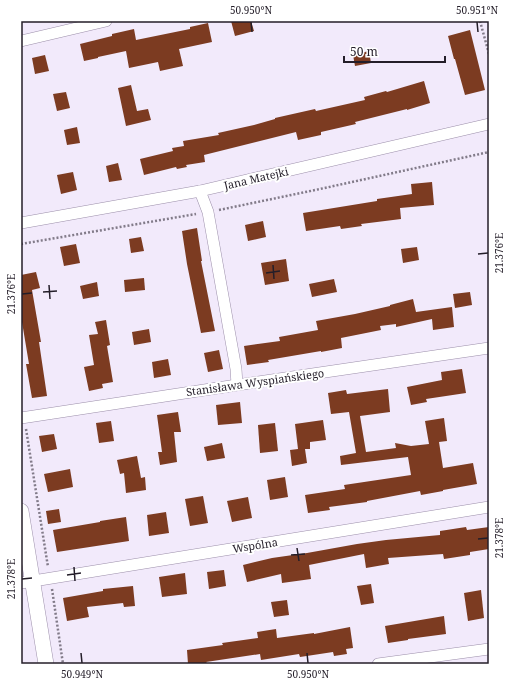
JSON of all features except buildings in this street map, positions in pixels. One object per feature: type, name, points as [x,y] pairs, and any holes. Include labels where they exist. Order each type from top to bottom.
[{"type":"main road","points":[[21,512],[27,582],[46,664]]},
{"type":"street","points":[[21,42],[106,21]]},
{"type":"street","name":"Jana Matejki","points":[[21,223],[200,191],[489,124]]},
{"type":"street","points":[[200,191],[208,212],[236,369],[237,384]]},
{"type":"street","name":"Stanisława Wyspiańskiego","points":[[22,418],[237,384],[489,348]]},
{"type":"street","name":"Wspólna","points":[[27,582],[489,507]]},
{"type":"street","points":[[378,664],[489,649]]},
{"type":"path","points":[[480,21],[489,54]]},
{"type":"path","points":[[21,244],[208,212],[489,152]]},
{"type":"path","points":[[22,418],[50,578],[63,664]]}]
